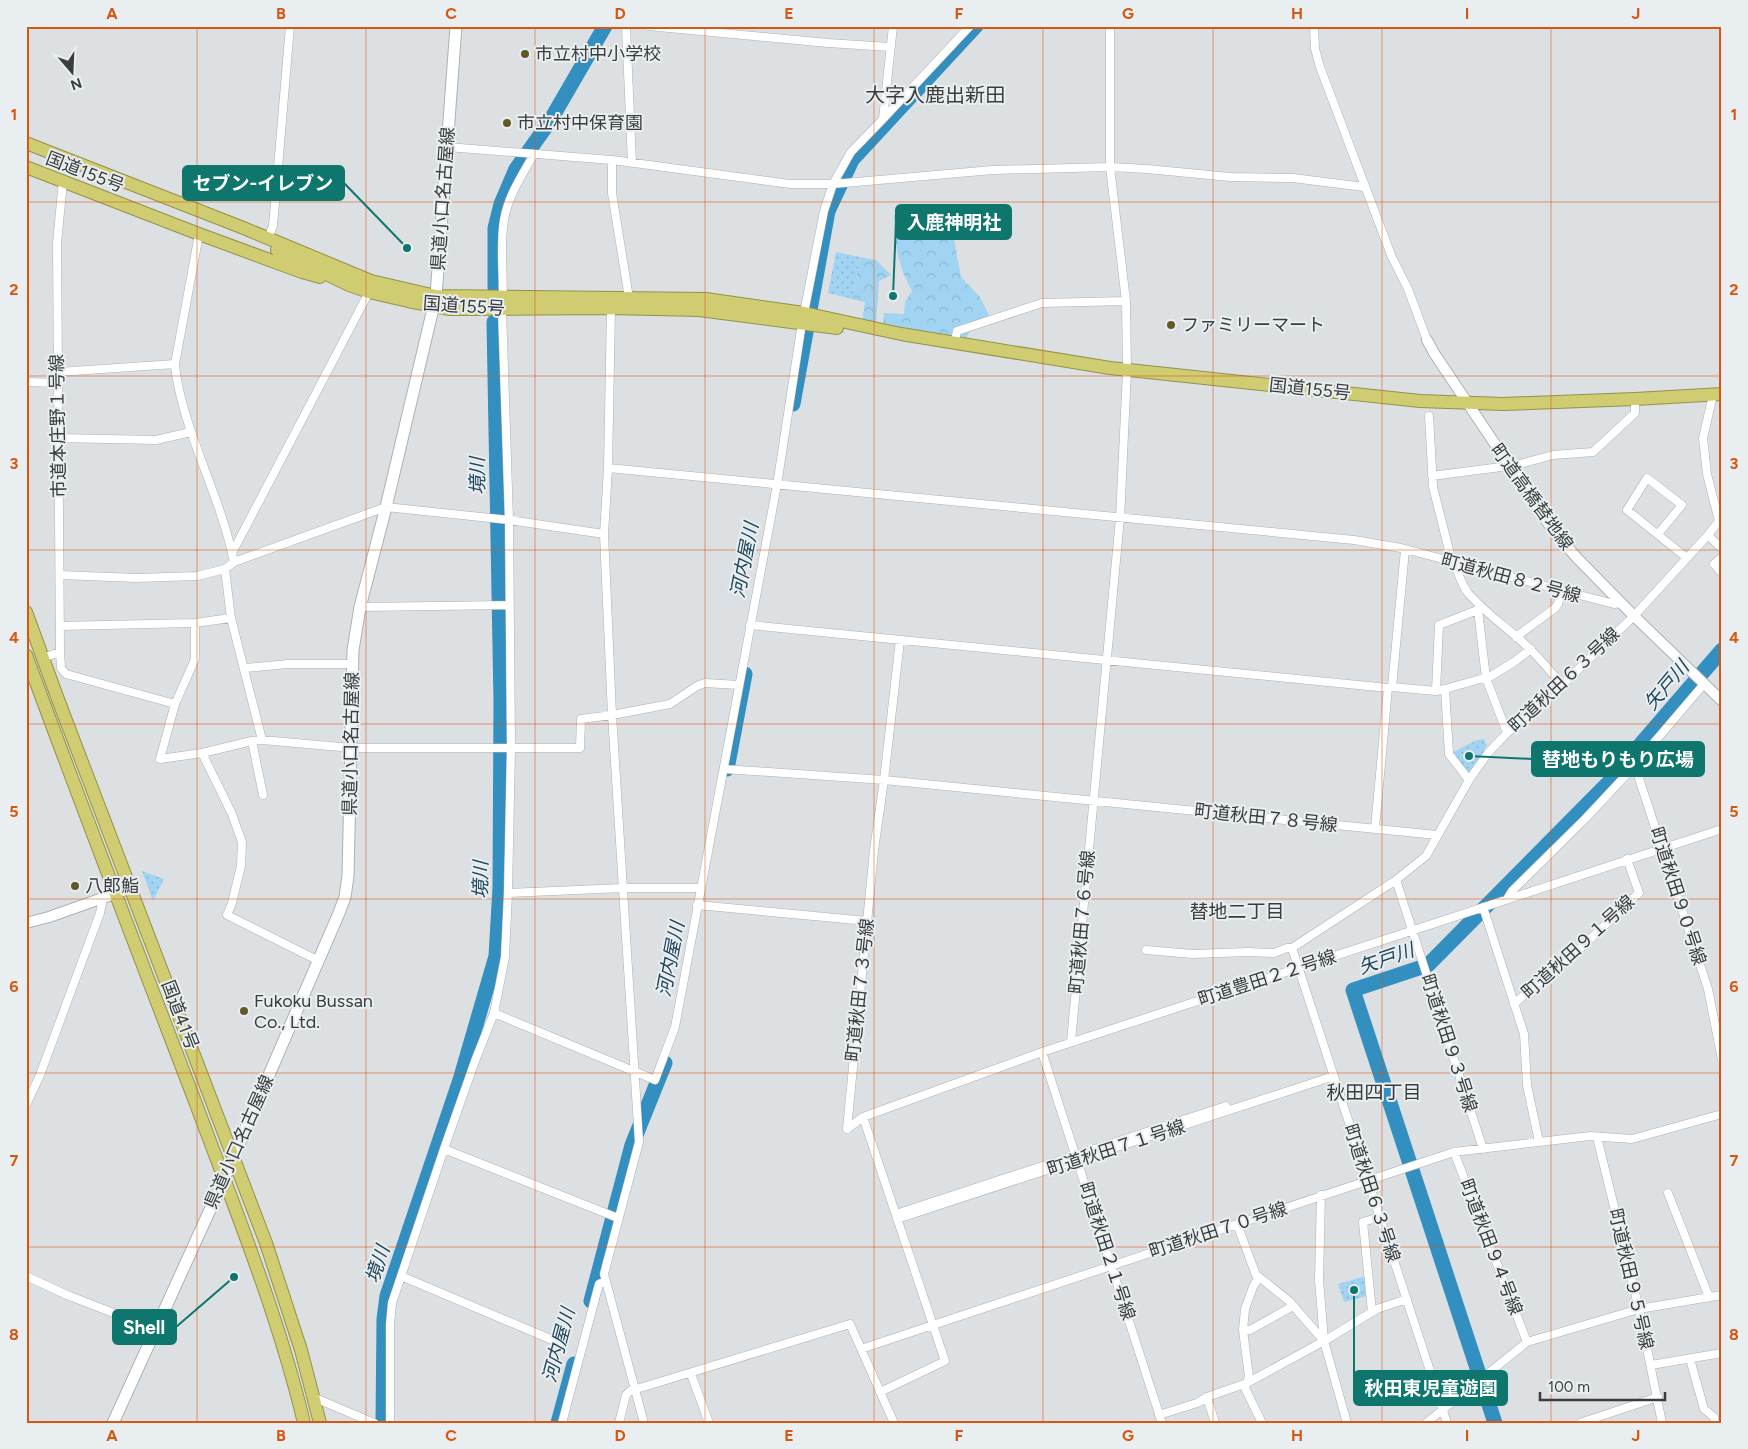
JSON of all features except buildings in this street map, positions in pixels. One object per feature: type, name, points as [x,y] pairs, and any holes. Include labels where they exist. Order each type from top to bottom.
[{"type":"highway","points":[[26,135],[196,204],[241,227]]},
{"type":"highway","name":"国道155号","points":[[26,143],[194,212],[349,285],[369,292],[435,301],[504,296],[706,299],[954,344],[1127,370],[1420,401],[1503,404],[1718,394]]},
{"type":"highway","name":"国道155号","points":[[26,149],[194,212],[241,227],[371,281],[435,301],[450,309],[611,308],[699,310],[803,318]]},
{"type":"highway","points":[[26,167],[302,272],[349,285]]},
{"type":"highway","name":"国道41号","points":[[26,612],[266,1243],[292,1321],[315,1398],[320,1423]]},
{"type":"highway","name":"国道41号","points":[[27,660],[224,1179],[275,1319],[304,1423]]},
{"type":"main road","name":"県道小口名古屋線","points":[[113,1423],[224,1179],[340,913],[345,897],[348,876],[353,650],[360,607],[386,508],[435,301],[456,26]]},
{"type":"street","points":[[268,238],[273,226],[290,26]]},
{"type":"street","points":[[626,26],[632,163]]},
{"type":"street","points":[[648,26],[890,47]]},
{"type":"street","points":[[884,119],[893,26]]},
{"type":"street","points":[[494,1014],[655,1080],[673,1032],[777,484],[803,318],[824,211],[833,184],[851,152],[970,26]]},
{"type":"street","name":"町道秋田７６号線","points":[[1071,1042],[1120,518],[1127,370],[1126,301],[1110,167],[1110,26]]},
{"type":"street","points":[[1314,26],[1314,43],[1318,62],[1390,255],[1408,289],[1427,340]]},
{"type":"street","points":[[447,147],[612,160],[790,184],[833,184],[993,170],[1110,167],[1230,177],[1293,178],[1364,187]]},
{"type":"street","points":[[390,1423],[390,1325],[392,1303],[475,1061],[494,1014],[505,957],[508,893],[509,520],[502,309],[504,296],[502,238],[504,220],[512,194],[534,154]]},
{"type":"street","points":[[612,160],[612,193],[629,298]]},
{"type":"street","name":"市道本庄野１号線","points":[[63,181],[57,243],[60,652],[62,670],[66,674],[175,704]]},
{"type":"street","points":[[199,234],[175,364],[176,382],[234,562]]},
{"type":"street","points":[[232,553],[369,292]]},
{"type":"street","points":[[954,344],[957,331],[1042,303],[1126,301]]},
{"type":"street","points":[[611,308],[608,468],[604,534],[612,716],[639,1142],[604,1270],[605,1281],[644,1423]]},
{"type":"street","name":"町道高橋替地線","points":[[1427,340],[1554,532],[1621,603],[1722,701]]},
{"type":"street","points":[[58,372],[175,364]]},
{"type":"street","points":[[26,382],[58,383]]},
{"type":"street","points":[[1718,394],[1702,438],[1707,474],[1720,519]]},
{"type":"street","points":[[1432,476],[1509,466],[1553,455],[1596,450],[1635,413],[1635,399]]},
{"type":"street","points":[[1430,416],[1432,487],[1451,558],[1467,591],[1480,609],[1531,649],[1562,685]]},
{"type":"street","points":[[58,438],[156,440],[191,432]]},
{"type":"street","name":"町道秋田８２号線","points":[[608,468],[1354,540],[1403,549],[1614,604],[1621,603]]},
{"type":"street","points":[[1658,534],[1682,505],[1647,478],[1627,510],[1687,558]]},
{"type":"street","points":[[60,575],[136,578],[197,576],[226,569],[234,562],[386,508],[509,520],[604,534]]},
{"type":"street","name":"町道秋田６３号線","points":[[1447,1423],[1292,948],[1396,880],[1426,856],[1488,753],[1507,733],[1562,685],[1634,616],[1708,535],[1720,519]]},
{"type":"street","points":[[1708,535],[1722,549]]},
{"type":"street","points":[[1374,828],[1403,549]]},
{"type":"street","points":[[1722,557],[1714,564],[1722,573]]},
{"type":"street","points":[[226,569],[231,618],[262,740]]},
{"type":"street","points":[[1516,637],[1555,608],[1561,591]]},
{"type":"street","points":[[360,607],[509,605]]},
{"type":"street","points":[[1480,609],[1486,678],[1507,733]]},
{"type":"street","points":[[1436,691],[1439,625],[1480,609]]},
{"type":"street","points":[[60,626],[195,623],[231,618]]},
{"type":"street","points":[[195,623],[194,659],[175,704],[160,759],[202,753],[262,740],[352,748],[580,748],[581,719],[612,716],[670,704],[696,686],[705,683],[739,685]]},
{"type":"street","points":[[750,625],[1107,661],[1436,691],[1486,678],[1514,662],[1531,649]]},
{"type":"street","name":"町道秋田７３号線","points":[[846,1129],[874,850],[900,640]]},
{"type":"street","points":[[42,658],[60,652]]},
{"type":"street","points":[[245,668],[288,664],[353,664]]},
{"type":"street","points":[[1507,898],[1628,773],[1704,684]]},
{"type":"street","points":[[1445,689],[1448,754],[1470,780]]},
{"type":"street","points":[[252,741],[263,795]]},
{"type":"street","points":[[202,753],[232,814],[242,842],[241,866],[232,903],[227,915],[318,961]]},
{"type":"street","name":"町道秋田９０号線","points":[[1634,764],[1708,989],[1722,1060]]},
{"type":"street","name":"町道秋田７８号線","points":[[724,769],[884,780],[1437,835]]},
{"type":"street","name":"町道豊田２２号線","points":[[846,1129],[863,1117],[1071,1042],[1722,829]]},
{"type":"street","name":"町道秋田９１号線","points":[[1514,1004],[1557,966],[1569,959],[1639,893],[1627,860]]},
{"type":"street","name":"町道秋田９３号線","points":[[1396,880],[1483,1148]]},
{"type":"street","points":[[26,923],[130,888]]},
{"type":"street","points":[[508,893],[623,888],[700,888]]},
{"type":"street","points":[[26,1105],[100,913],[103,898]]},
{"type":"street","points":[[697,904],[867,921]]},
{"type":"street","points":[[1483,907],[1524,1034],[1526,1085],[1539,1142]]},
{"type":"street","points":[[1146,950],[1193,954],[1274,953],[1292,948]]},
{"type":"street","name":"町道秋田２１号線","points":[[1042,1052],[1160,1419]]},
{"type":"street","name":"町道秋田７１号線","points":[[897,1217],[1333,1074]]},
{"type":"street","name":"町道秋田７０号線","points":[[861,1349],[1454,1152],[1597,1136],[1632,1139],[1722,1114]]},
{"type":"street","points":[[863,1117],[945,1361],[880,1392]]},
{"type":"street","name":"町道秋田９５号線","points":[[1597,1136],[1639,1309],[1662,1423]]},
{"type":"street","points":[[444,1149],[618,1218]]},
{"type":"street","name":"町道秋田９４号線","points":[[1454,1152],[1527,1342]]},
{"type":"street","points":[[1668,1193],[1709,1297]]},
{"type":"street","points":[[1321,1195],[1319,1280],[1324,1341],[1347,1423]]},
{"type":"street","points":[[1372,1312],[1363,1222],[1380,1217]]},
{"type":"street","points":[[1237,1224],[1256,1275],[1293,1306],[1324,1341]]},
{"type":"street","points":[[26,1276],[68,1295],[155,1329]]},
{"type":"street","points":[[401,1276],[562,1344]]},
{"type":"street","points":[[1259,1277],[1253,1286],[1244,1309],[1244,1330],[1249,1376],[1245,1388],[1262,1423]]},
{"type":"street","points":[[562,1423],[599,1284],[605,1281]]},
{"type":"street","points":[[1426,1423],[1527,1342],[1639,1309],[1722,1295]]},
{"type":"street","points":[[1160,1419],[1207,1397],[1247,1383],[1324,1341],[1372,1312],[1407,1299]]},
{"type":"street","points":[[1244,1330],[1250,1330],[1293,1306]]},
{"type":"street","points":[[619,1423],[626,1395],[630,1391],[691,1374],[850,1324],[894,1423]]},
{"type":"street","points":[[1651,1365],[1722,1353]]},
{"type":"street","points":[[1690,1359],[1704,1409],[1717,1419]]},
{"type":"street","points":[[691,1374],[709,1423]]},
{"type":"street","points":[[1207,1397],[1215,1423]]},
{"type":"street","points":[[1580,1423],[1658,1397]]},
{"type":"street","points":[[315,1398],[374,1423]]},
{"type":"green space","points":[[924,211],[945,213],[952,228],[961,277],[980,297],[990,317],[973,325],[965,341],[883,326],[884,313],[904,314],[905,302],[912,291],[903,273],[898,254],[894,215]]},
{"type":"green space","points":[[836,252],[860,257],[852,299],[828,293]]},
{"type":"green space","points":[[860,257],[876,260],[891,275],[879,281],[876,325],[862,322],[865,302],[852,299]]},
{"type":"green space","points":[[1484,739],[1487,746],[1484,749],[1486,751],[1472,772],[1466,773],[1453,752],[1477,740]]},
{"type":"green space","points":[[142,871],[164,879],[153,901]]},
{"type":"green space","points":[[1366,1276],[1367,1296],[1344,1302],[1338,1284]]},
{"type":"waterway","name":"境川","points":[[495,288],[495,228],[501,204],[516,169],[550,121],[605,26]]},
{"type":"waterway","name":"河内屋川","points":[[793,404],[828,211],[852,160],[976,26]]},
{"type":"waterway","name":"境川","points":[[383,1423],[384,1319],[387,1296],[460,1080],[496,956],[500,888],[501,701],[494,322]]},
{"type":"waterway","name":"矢戸川","points":[[1495,1423],[1353,990],[1428,965],[1624,767],[1634,752],[1722,650]]},
{"type":"waterway","name":"河内屋川","points":[[727,769],[745,674]]},
{"type":"waterway","name":"河内屋川","points":[[591,1301],[632,1145],[665,1063]]},
{"type":"waterway","name":"河内屋川","points":[[558,1423],[574,1364]]},
{"type":"place","name":"市立村中小学校","points":[[525,54]]},
{"type":"place","name":"市立村中保育園","points":[[507,123]]},
{"type":"place","name":"セブン-イレブン","points":[[407,248]]},
{"type":"place","name":"入鹿神明社","points":[[893,296]]},
{"type":"place","name":"ファミリーマート","points":[[1171,325]]},
{"type":"place","name":"替地もりもり広場","points":[[1469,756]]},
{"type":"place","name":"八郎鮨","points":[[75,886]]},
{"type":"place","name":"Fukoku Bussan Co., Ltd.","points":[[244,1011]]},
{"type":"place","name":"Shell","points":[[234,1277]]},
{"type":"place","name":"秋田東児童遊園","points":[[1354,1290]]},
{"type":"district","name":"大字入鹿出新田","points":[[935,95]]},
{"type":"district","name":"替地二丁目","points":[[1237,911]]},
{"type":"district","name":"秋田四丁目","points":[[1374,1092]]}]
